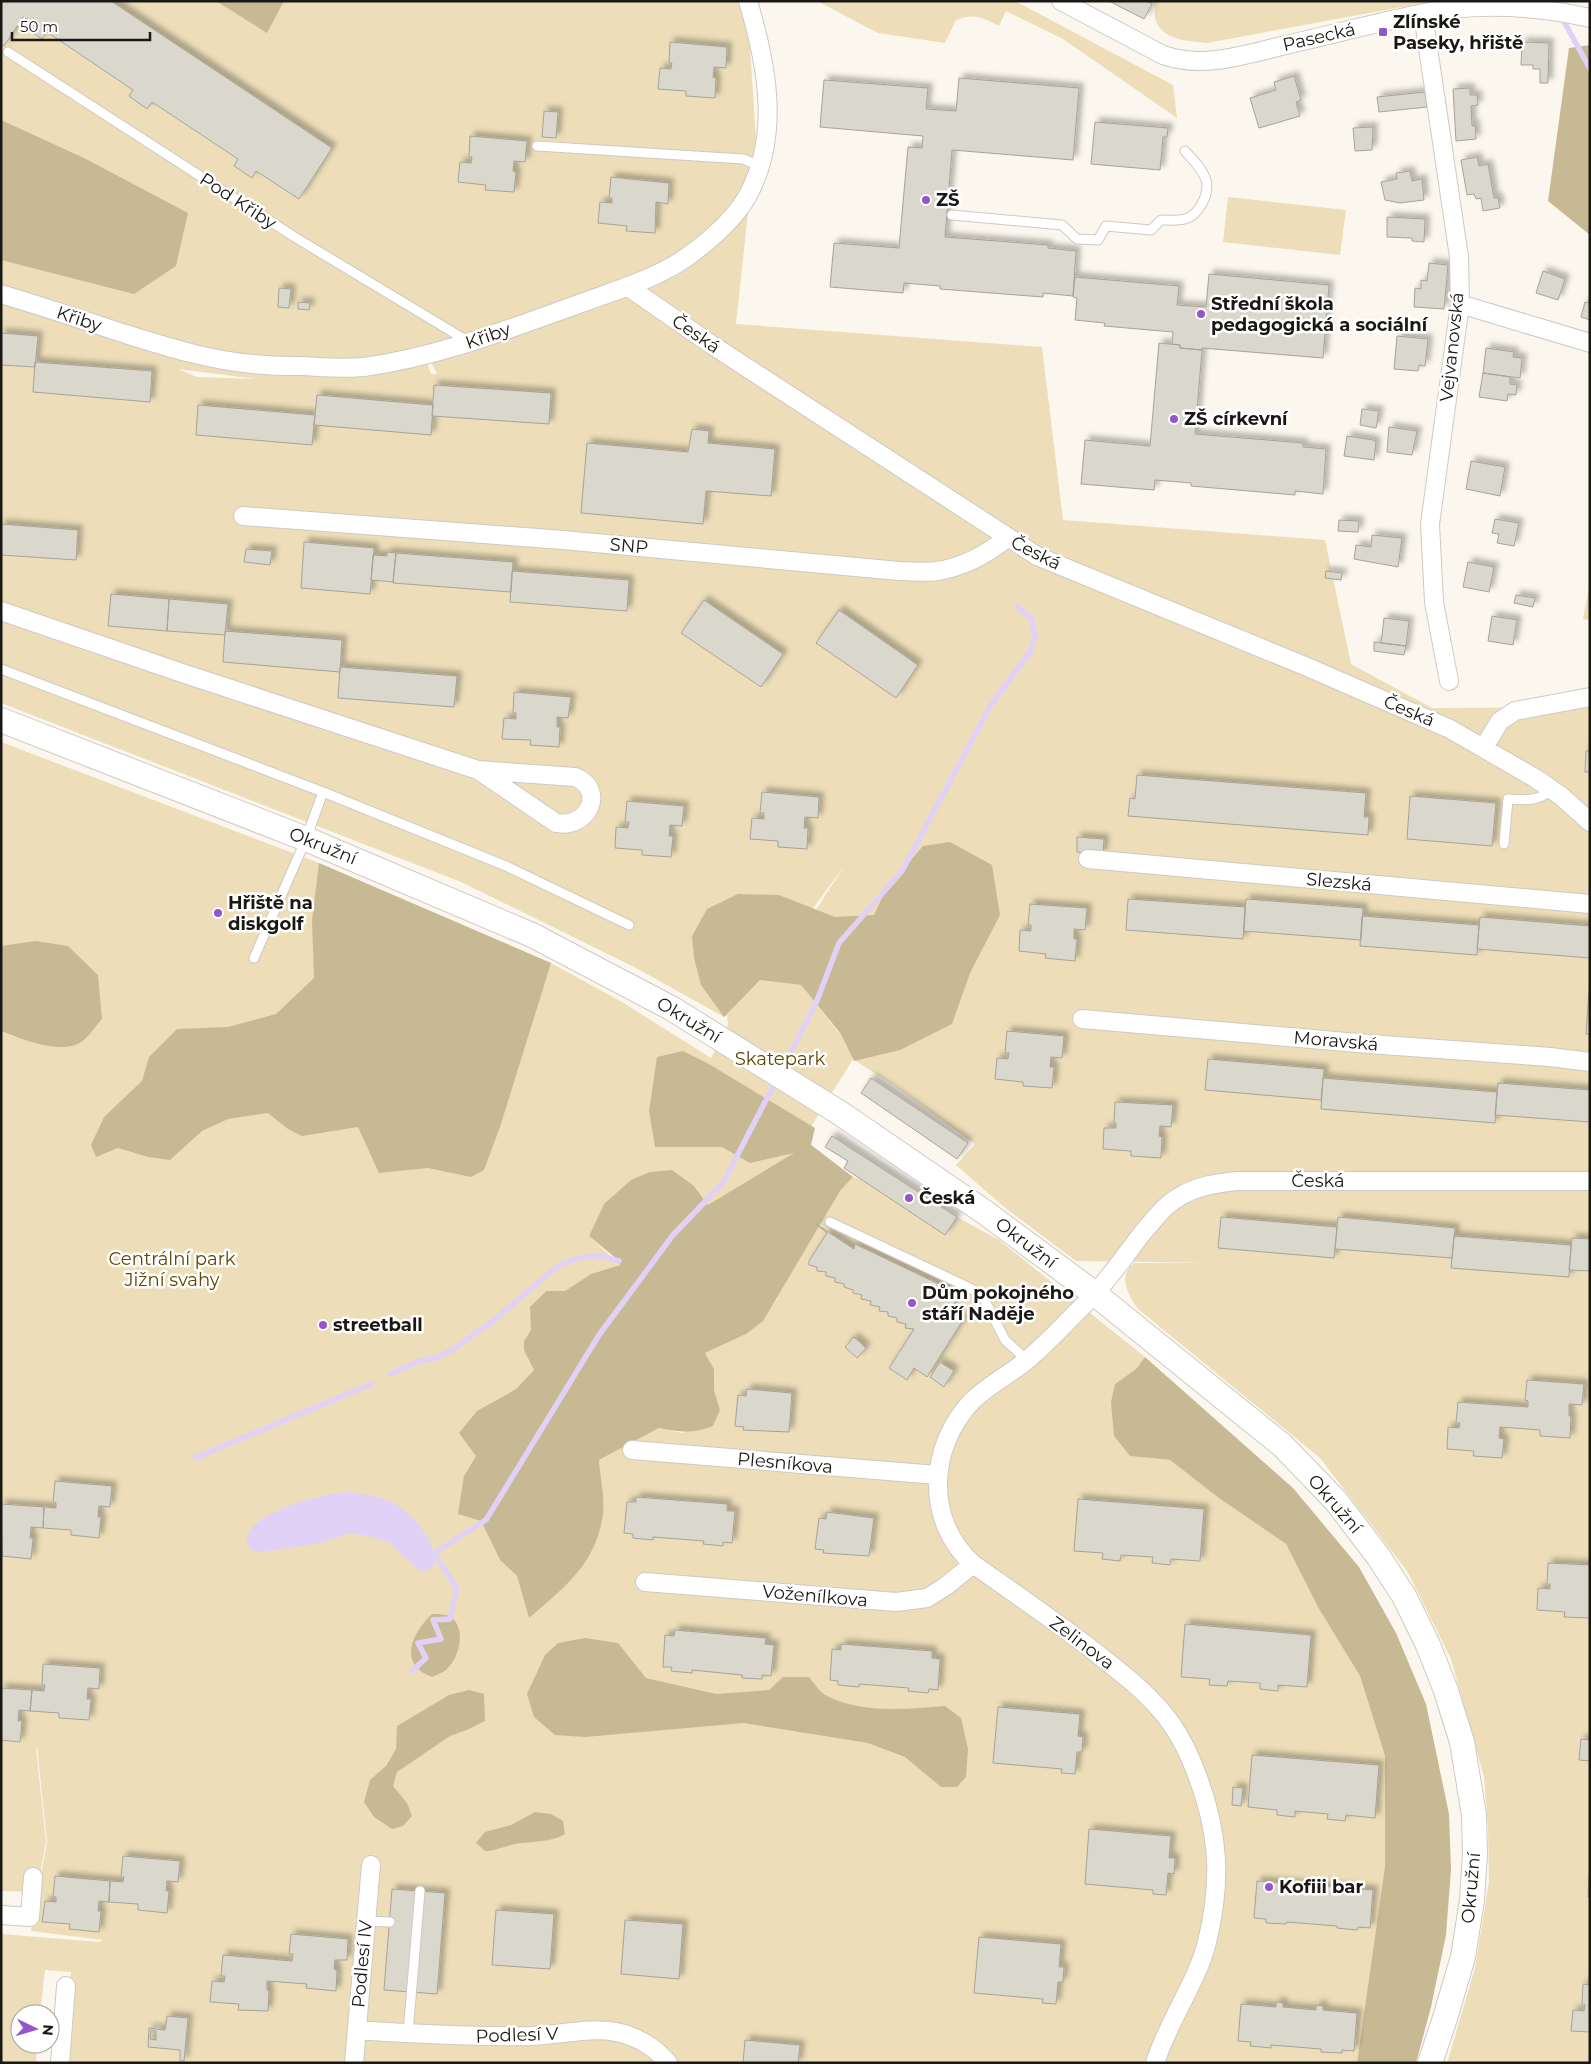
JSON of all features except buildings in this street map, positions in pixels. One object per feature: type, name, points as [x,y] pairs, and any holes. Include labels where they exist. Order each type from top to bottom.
[{"type":"street","name":"Křiby","points":[[1,294],[176,350],[252,364],[362,367],[428,356],[472,343],[627,286],[656,274],[686,258],[720,230],[746,198],[760,166],[767,142],[768,109],[765,74],[748,1]]},
{"type":"street","name":"Pasecká","points":[[1062,1],[1164,55],[1173,59],[1196,61],[1239,56],[1422,14],[1473,8],[1536,10],[1590,18]]},
{"type":"street","name":"Vejvanovská","points":[[1422,14],[1458,256],[1460,304],[1430,524],[1434,602],[1449,681]]},
{"type":"street","name":"Česká","points":[[627,286],[712,345],[1037,556],[1314,670],[1450,729],[1484,747],[1552,790],[1590,822]]},
{"type":"street","points":[[1460,304],[1590,343]]},
{"type":"street","name":"SNP","points":[[243,516],[563,540],[899,571],[937,571],[962,564],[990,551],[1007,538]]},
{"type":"street","points":[[1,611],[185,674],[478,770],[575,777],[582,780],[588,788],[591,796],[590,806],[584,817],[577,822],[569,824],[556,823],[478,770]]},
{"type":"street","points":[[1484,747],[1500,721],[1515,711],[1590,697]]},
{"type":"street","name":"Okružní","points":[[1,720],[306,839],[532,935],[685,1017],[840,1113],[960,1194],[1095,1294],[1283,1446],[1336,1501],[1378,1556],[1404,1596],[1428,1645],[1445,1688],[1462,1742],[1474,1815],[1475,1853],[1472,1900],[1463,1957],[1430,2063]]},
{"type":"street","name":"Slezská","points":[[1088,859],[1590,904]]},
{"type":"street","name":"Moravská","points":[[1082,1019],[1369,1044],[1550,1057],[1590,1062]]},
{"type":"street","name":"Česká","points":[[1095,1294],[1161,1210],[1179,1196],[1210,1185],[1237,1181],[1590,1181]]},
{"type":"street","name":"Zelinova","points":[[1095,1294],[1027,1360],[983,1391],[963,1412],[953,1425],[944,1447],[937,1475],[938,1496],[942,1515],[955,1542],[973,1564],[1126,1676],[1163,1713],[1181,1740],[1194,1765],[1214,1828],[1216,1884],[1211,1921],[1202,1959],[1163,2041],[1155,2063]]},
{"type":"street","name":"Plesníkova","points":[[632,1450],[937,1475]]},
{"type":"street","name":"Voženílkova","points":[[645,1582],[896,1602],[927,1598],[946,1586],[973,1564]]},
{"type":"street","name":"Podlesí IV","points":[[354,2063],[370,1865]]},
{"type":"street","points":[[1,1914],[30,1917],[33,1878]]},
{"type":"street","points":[[60,2063],[66,1986]]},
{"type":"street","name":"Podlesí V","points":[[357,2030],[466,2037],[614,2031],[632,2036],[645,2043],[668,2063]]},
{"type":"lane","name":"Pod Křiby","points":[[8,52],[293,236],[472,343]]},
{"type":"lane","points":[[537,146],[743,159],[760,166]]},
{"type":"lane","points":[[952,215],[1062,225],[1077,239],[1098,240],[1106,226],[1151,230],[1161,220],[1178,220],[1189,217],[1201,206],[1207,192],[1206,180],[1198,166],[1185,151]]},
{"type":"lane","points":[[1,669],[323,792],[506,866],[629,925]]},
{"type":"lane","points":[[1504,844],[1508,799],[1533,800],[1552,790]]},
{"type":"lane","points":[[254,958],[306,839],[323,792]]},
{"type":"lane","points":[[830,1222],[972,1289],[984,1299],[1005,1340],[1027,1360]]},
{"type":"lane","points":[[408,2033],[420,1891]]},
{"type":"lane","points":[[366,1921],[390,1922]]},
{"type":"green space","points":[[1,1],[747,1],[756,139],[736,324],[1042,347],[1063,520],[1325,540],[1351,664],[1432,708],[1590,707],[1590,2063],[1447,2063],[1475,1968],[1489,1881],[1488,1828],[1484,1777],[1451,1659],[1407,1571],[1320,1458],[1138,1309],[1126,1285],[1126,1274],[1134,1263],[1215,1263],[1076,1261],[1004,1207],[956,1165],[975,1144],[896,1087],[853,1059],[796,1151],[811,1145],[853,1177],[860,1179],[944,1234],[957,1217],[999,1240],[1145,1357],[1136,1369],[1115,1384],[1130,1456],[1170,1460],[1221,1499],[1286,1544],[1319,1609],[1360,1676],[1385,1756],[1385,1866],[1357,2063],[63,2063],[71,1972],[45,1970],[41,2004],[10,2004],[10,2054],[36,2054],[36,2063],[1,2063],[1,1934],[99,1942],[103,1940],[31,1931],[47,1842],[37,1747],[46,1842],[37,1892],[1,1891],[1,742],[319,863],[551,963],[622,1002],[711,1058],[728,1025],[727,1015],[724,1017],[636,968],[461,882],[1,703]],"holes":[[[421,345],[423,346],[437,374],[431,374]],[[178,369],[256,379],[197,377]],[[845,865],[797,939],[840,1034],[801,985],[760,980]],[[694,1186],[777,1299],[746,1334],[705,1353],[714,1369],[714,1390],[720,1410],[682,1433],[659,1428],[599,1460],[603,1513],[529,1618],[517,1576],[500,1560],[481,1521],[464,1476],[476,1456],[494,1401],[516,1389],[534,1370],[524,1341],[531,1330],[531,1307],[546,1291],[565,1291],[591,1274],[620,1265],[589,1236],[604,1204]]]},
{"type":"green space","points":[[817,1],[1015,1],[1173,85],[1177,118],[1063,39],[1006,11],[999,26],[974,16],[956,20],[945,43],[878,33]]},
{"type":"green space","points":[[1154,1],[1434,1],[1207,43],[1178,39],[1165,33],[1156,21]]},
{"type":"green space","points":[[1228,197],[1346,210],[1340,255],[1223,242]]},
{"type":"green space","points":[[1590,582],[1590,620],[1583,619]]},
{"type":"shaded area","points":[[216,1],[284,1],[267,33]]},
{"type":"shaded area","points":[[1590,45],[1590,235],[1548,201],[1569,48]]},
{"type":"shaded area","points":[[1,120],[84,158],[188,213],[176,266],[134,294],[1,260]]},
{"type":"shaded area","points":[[950,842],[992,865],[1000,915],[970,973],[952,1024],[900,1050],[854,1061],[841,1034],[801,985],[760,980],[724,1017],[701,985],[694,958],[692,936],[707,909],[738,894],[779,895],[835,917],[874,915],[886,889],[923,846]]},
{"type":"shaded area","points":[[319,863],[551,963],[500,1127],[484,1170],[471,1177],[428,1168],[379,1173],[358,1127],[302,1136],[288,1129],[268,1113],[228,1119],[202,1131],[170,1160],[148,1157],[118,1148],[96,1157],[91,1145],[104,1117],[142,1081],[149,1057],[177,1029],[228,1027],[276,1014],[314,978],[312,920]]},
{"type":"shaded area","points":[[36,941],[68,946],[98,975],[102,1019],[87,1038],[76,1045],[54,1047],[43,1045],[1,1031],[1,946]]},
{"type":"shaded area","points":[[683,1051],[709,1064],[815,1128],[811,1145],[853,1177],[840,1191],[763,1321],[746,1334],[705,1353],[714,1369],[714,1390],[720,1410],[713,1426],[686,1432],[659,1428],[599,1460],[603,1514],[594,1547],[577,1573],[555,1596],[529,1618],[517,1576],[500,1560],[481,1521],[458,1514],[464,1476],[476,1456],[459,1433],[477,1411],[516,1389],[534,1370],[524,1350],[524,1341],[531,1330],[530,1307],[546,1291],[565,1291],[591,1274],[620,1265],[618,1260],[589,1236],[604,1204],[631,1180],[650,1172],[672,1170],[694,1186],[708,1205],[794,1153],[750,1163],[722,1147],[655,1147],[649,1111],[657,1057]]},
{"type":"shaded area","points":[[1145,1357],[1293,1488],[1359,1567],[1396,1633],[1426,1704],[1449,1814],[1451,1869],[1446,1935],[1431,2007],[1416,2063],[1357,2063],[1385,1866],[1385,1756],[1360,1676],[1319,1609],[1286,1544],[1219,1498],[1170,1460],[1130,1456],[1114,1436],[1111,1402],[1115,1384],[1136,1369]]},
{"type":"shaded area","points":[[349,1492],[387,1500],[405,1510],[427,1536],[432,1546],[434,1566],[429,1570],[421,1571],[390,1543],[365,1535],[348,1534],[321,1543],[262,1552],[256,1552],[247,1545],[247,1535],[254,1525],[278,1510],[309,1499]]},
{"type":"shaded area","points":[[432,1614],[451,1617],[456,1622],[460,1636],[458,1652],[451,1665],[432,1677],[421,1671],[414,1664],[411,1648],[419,1630]]},
{"type":"shaded area","points":[[585,1638],[618,1643],[646,1678],[716,1694],[769,1690],[783,1677],[809,1677],[824,1695],[855,1706],[885,1709],[945,1706],[961,1718],[968,1749],[966,1777],[957,1787],[941,1787],[905,1757],[868,1743],[744,1723],[585,1737],[555,1735],[534,1717],[527,1694],[545,1655],[558,1643]]},
{"type":"shaded area","points":[[469,1690],[484,1694],[485,1721],[450,1736],[397,1772],[393,1786],[407,1803],[412,1816],[403,1826],[392,1829],[374,1817],[364,1802],[370,1780],[386,1766],[396,1749],[397,1726],[449,1695]]},
{"type":"shaded area","points":[[535,1812],[551,1814],[563,1821],[565,1834],[547,1840],[515,1844],[489,1851],[485,1851],[476,1843],[485,1832],[511,1825]]},
{"type":"waterway","points":[[1561,16],[1590,69]]},
{"type":"waterway","points":[[781,1071],[816,1003],[839,943],[902,871],[991,705],[1030,652],[1035,636],[1032,619],[1017,607]]},
{"type":"waterway","points":[[412,1671],[426,1658],[418,1643],[441,1639],[433,1620],[450,1619],[457,1589],[434,1553],[486,1520],[599,1335],[673,1235],[723,1183],[777,1079]]},
{"type":"waterway","points":[[390,1374],[417,1362],[438,1357],[454,1349],[494,1320],[558,1266],[578,1258],[601,1256],[619,1261]]},
{"type":"waterway","points":[[195,1458],[371,1384]]},
{"type":"place","name":"Zlínské Paseky, hřiště","points":[[1383,32]]},
{"type":"place","name":"ZŠ","points":[[926,200]]},
{"type":"place","name":"Střední škola pedagogická a sociální","points":[[1201,314]]},
{"type":"place","name":"ZŠ církevní","points":[[1174,419]]},
{"type":"place","name":"Hřiště na diskgolf","points":[[218,913]]},
{"type":"place","name":"Česká","points":[[909,1198]]},
{"type":"place","name":"Dům pokojného stáří Naděje","points":[[912,1303]]},
{"type":"place","name":"streetball","points":[[323,1325]]},
{"type":"place","name":"Kofiii bar","points":[[1269,1887]]},
{"type":"park label","name":"Skatepark","points":[[780,1059]]},
{"type":"park label","name":"Centrální park Jižní svahy","points":[[172,1269]]}]
